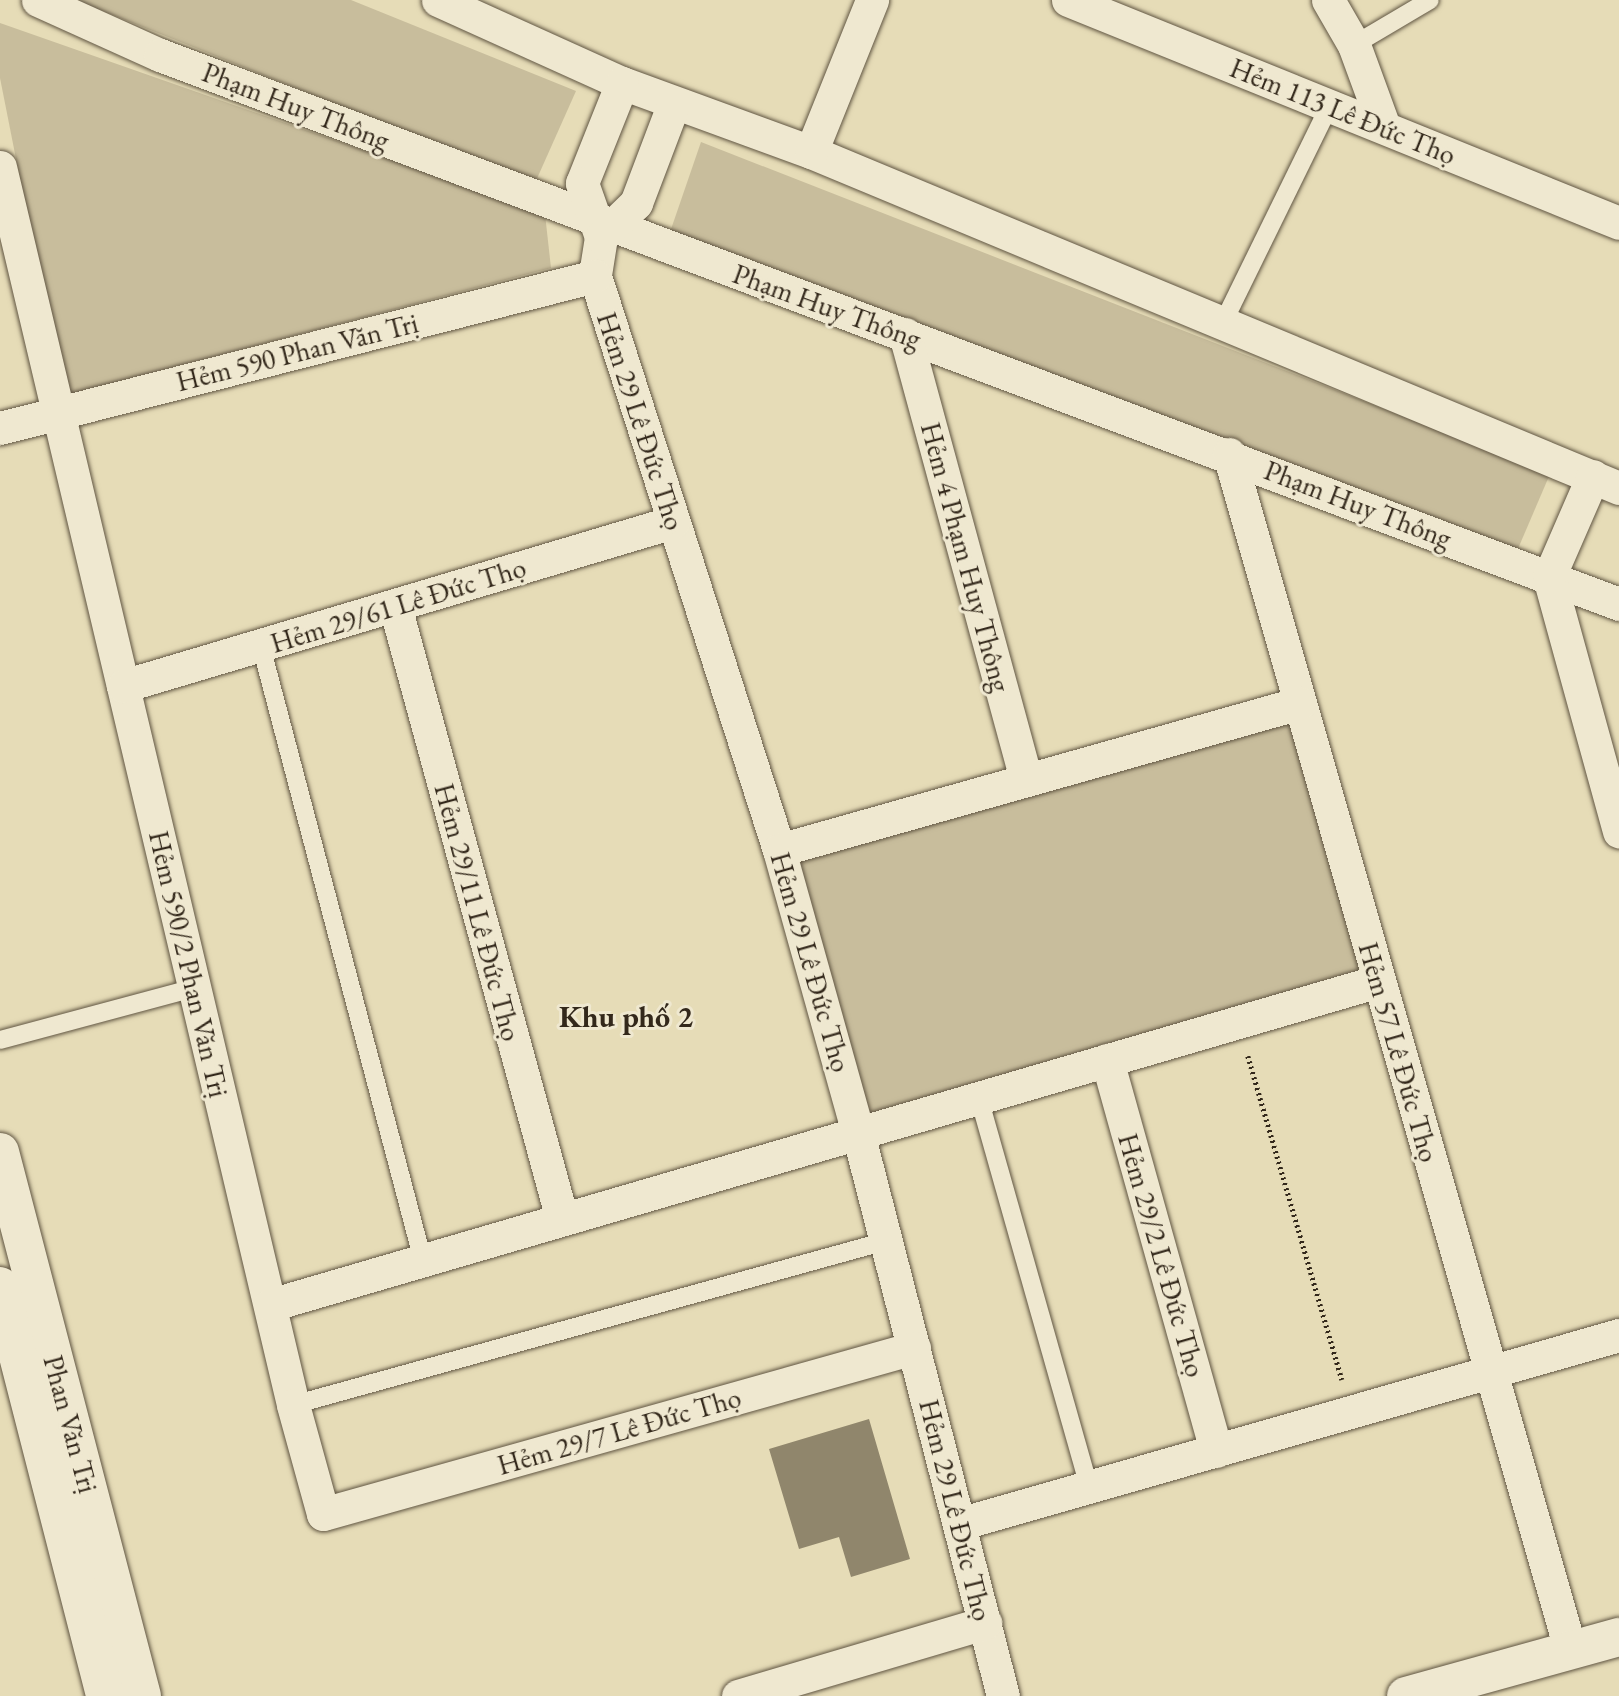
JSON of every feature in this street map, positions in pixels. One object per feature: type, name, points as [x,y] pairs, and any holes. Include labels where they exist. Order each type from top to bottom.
[{"type":"main road","name":"Phan Văn Trị","points":[[0,1152],[142,1696]]},
{"type":"main road","name":"Phan Văn Trị","points":[[0,1286],[105,1696]]},
{"type":"main road","points":[[1406,1696],[1619,1637]]},
{"type":"street","name":"Phạm Huy Thông","points":[[38,0],[160,55],[603,228],[905,334],[1229,454],[1619,604]]},
{"type":"street","points":[[438,0],[622,83],[811,152],[1606,482],[1549,577],[1619,832]]},
{"type":"street","points":[[811,152],[872,0]]},
{"type":"street","name":"Hẻm 113 Lê Đức Thọ","points":[[1068,0],[1619,223]]},
{"type":"street","points":[[1328,0],[1354,45],[1384,127]]},
{"type":"street","points":[[622,83],[582,183],[603,228],[636,203],[674,103]]},
{"type":"street","name":"Hẻm 590/2 Phan Văn Trị","points":[[0,167],[293,1405],[323,1514]]},
{"type":"street","name":"Hẻm 29 Lê Đức Thọ","points":[[603,228],[594,276],[779,850],[858,1133],[1003,1696]]},
{"type":"street","name":"Hẻm 590 Phan Văn Trị","points":[[0,428],[594,276]]},
{"type":"street","name":"Hẻm 4 Phạm Huy Thông","points":[[905,334],[1027,780]]},
{"type":"street","name":"Hẻm 57 Lê Đức Thọ","points":[[1229,454],[1570,1649]]},
{"type":"street","name":"Hẻm 29/61 Lê Đức Thọ","points":[[122,686],[673,522]]},
{"type":"street","name":"Hẻm 29/11 Lê Đức Thọ","points":[[395,606],[562,1219]]},
{"type":"street","points":[[779,850],[1300,703]]},
{"type":"street","points":[[270,1306],[1379,981]]},
{"type":"street","name":"Hẻm 29/2 Lê Đức Thọ","points":[[1107,1060],[1216,1451]]},
{"type":"street","points":[[959,1524],[1619,1335]]},
{"type":"street","name":"Hẻm 29/7 Lê Đức Thọ","points":[[323,1514],[914,1348]]},
{"type":"street","points":[[738,1696],[985,1623]]},
{"type":"lane","points":[[1354,45],[1430,0]]},
{"type":"lane","points":[[1223,323],[1330,106]]},
{"type":"lane","points":[[261,646],[423,1261]]},
{"type":"lane","points":[[0,1040],[194,988]]},
{"type":"lane","points":[[979,1098],[1089,1487]]},
{"type":"lane","points":[[293,1405],[886,1241]]},
{"type":"path","points":[[1238,1022],[1352,1413]]},
{"type":"shaded area","points":[[75,0],[351,0],[576,91],[535,183]]},
{"type":"shaded area","points":[[0,23],[545,214],[551,268],[63,396],[0,78]]},
{"type":"shaded area","points":[[701,142],[1550,474],[1517,551],[669,235]]},
{"type":"shaded area","points":[[1300,703],[1380,981],[860,1130],[780,852]]},
{"type":"building","points":[[869,1419],[910,1559],[851,1577],[839,1537],[799,1549],[769,1449]]},
{"type":"district","name":"Khu phố 2","points":[[626,1017]]}]
